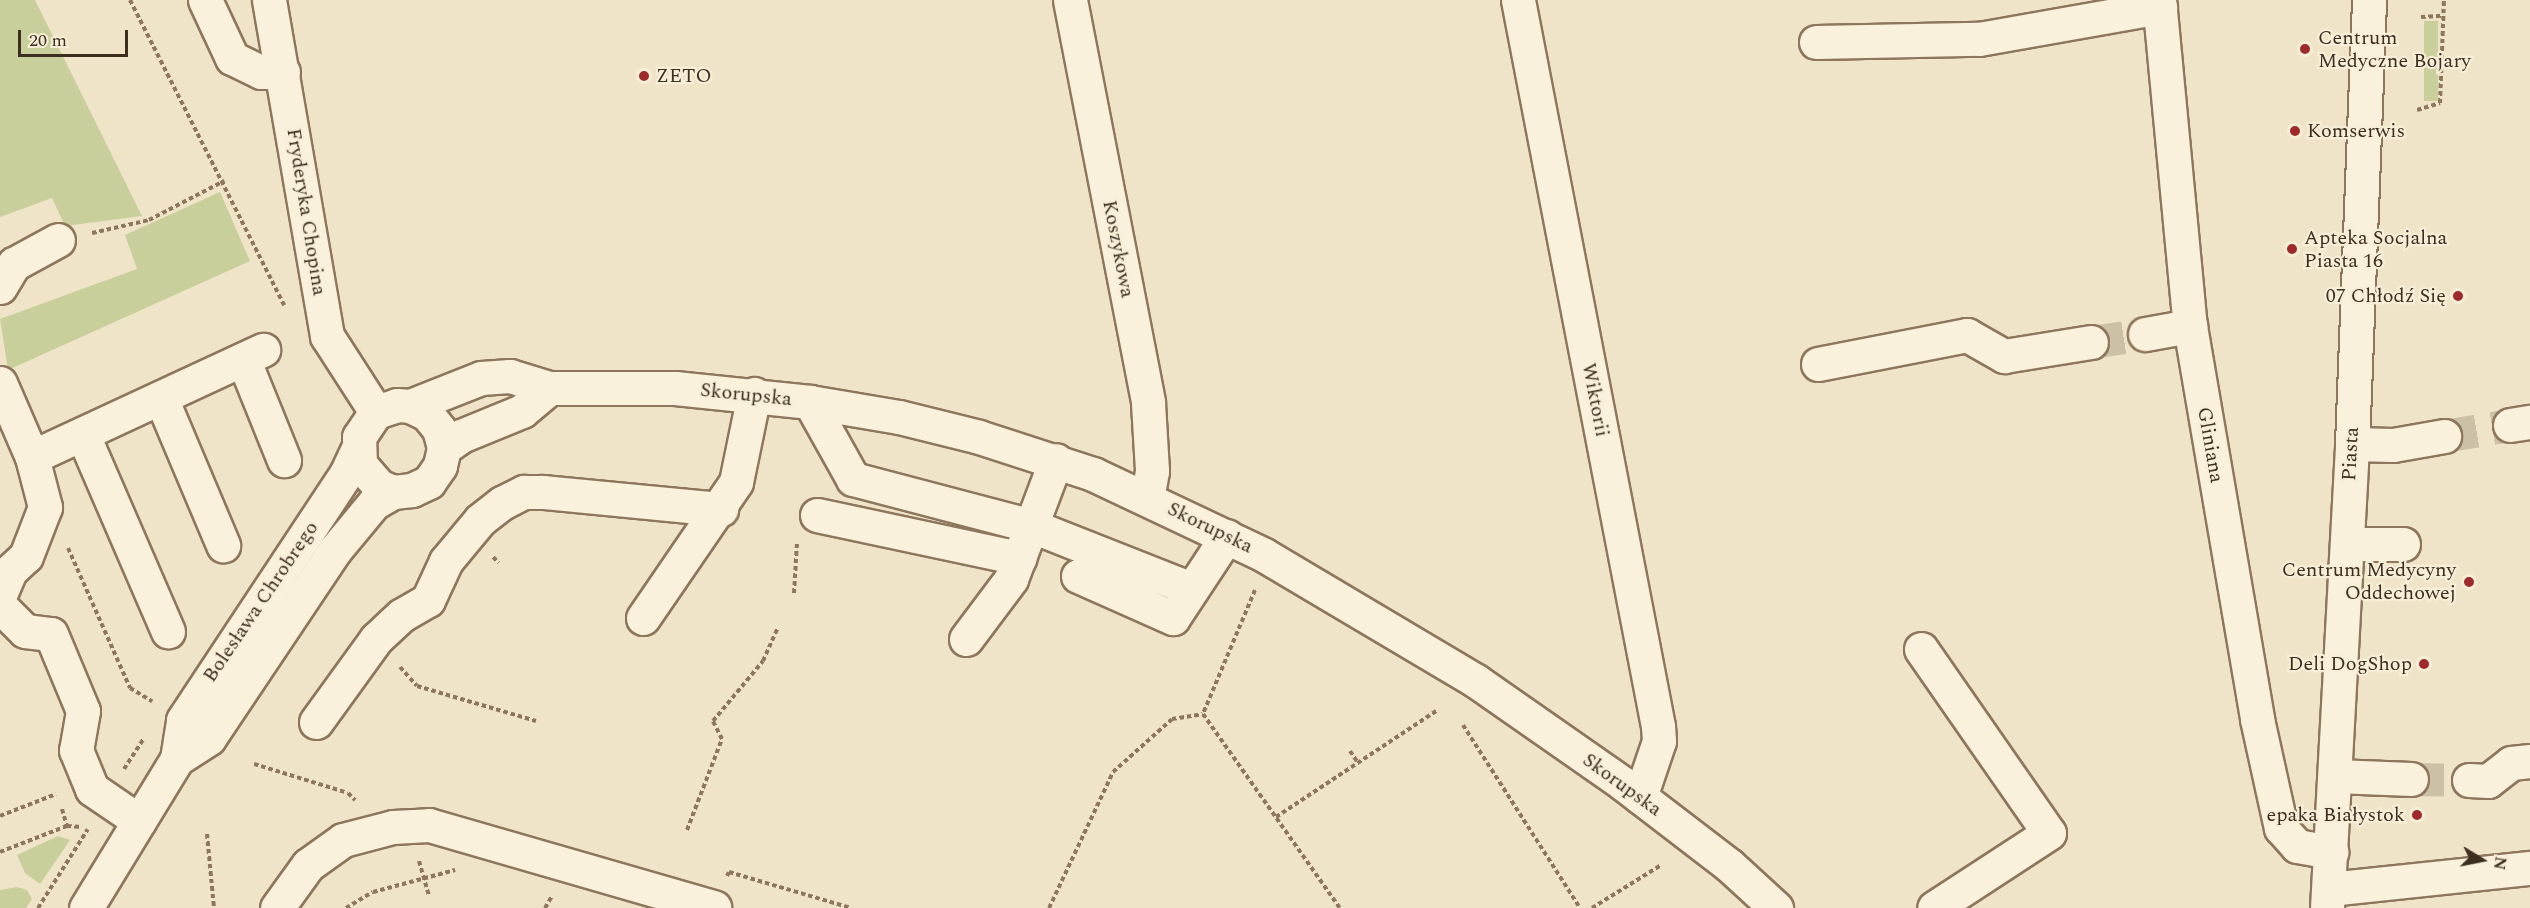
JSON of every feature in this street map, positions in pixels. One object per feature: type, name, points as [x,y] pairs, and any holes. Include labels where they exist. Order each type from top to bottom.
[{"type":"street","points":[[205,0],[232,58],[261,72],[283,72]]},
{"type":"street","name":"Fryderyka Chopina","points":[[269,0],[327,336],[376,412]]},
{"type":"street","name":"Koszykowa","points":[[1070,0],[1148,403],[1152,471],[1147,498]]},
{"type":"street","name":"Wiktorii","points":[[1518,0],[1658,726],[1659,741],[1640,797]]},
{"type":"street","name":"Piasta","points":[[2328,899],[2352,444],[2369,0]]},
{"type":"street","points":[[1816,42],[1978,39],[2159,3]]},
{"type":"street","name":"Gliniana","points":[[2159,3],[2190,326],[2250,684],[2281,828],[2297,846],[2331,852]]},
{"type":"street","points":[[0,287],[14,264],[58,240]]},
{"type":"street","points":[[2145,334],[2190,326]]},
{"type":"street","points":[[1818,364],[1966,335],[2004,357],[2091,342]]},
{"type":"street","points":[[33,458],[254,356],[284,460]]},
{"type":"street","name":"Skorupska","points":[[410,406],[481,378],[510,376],[549,388],[610,386],[754,394],[899,417],[1056,460],[1147,498],[1227,536],[1315,583],[1476,681],[1640,797],[1729,865],[1776,908]]},
{"type":"street","points":[[0,383],[33,458],[45,507],[26,556],[10,571],[0,594]]},
{"type":"street","points":[[444,448],[461,436],[522,411],[549,388]]},
{"type":"street","points":[[643,618],[721,509],[736,482],[744,458],[754,394]]},
{"type":"street","points":[[161,399],[224,545]]},
{"type":"street","points":[[810,402],[853,479],[1032,526],[1185,586]]},
{"type":"street","points":[[397,405],[410,406],[427,414],[439,429],[444,448],[440,466],[429,482],[412,490],[393,492],[368,477],[357,450],[364,425],[376,412],[397,405]]},
{"type":"street","points":[[83,435],[168,631]]},
{"type":"street","points":[[2352,444],[2393,445],[2444,436]]},
{"type":"street","name":"Bolesława Chrobrego","points":[[86,908],[177,759],[183,720],[346,474],[357,450]]},
{"type":"street","points":[[966,639],[1000,597],[1019,558],[1056,460]]},
{"type":"street","name":"Bolesława Chrobrego","points":[[177,759],[209,738],[335,550],[374,504],[393,492]]},
{"type":"street","points":[[316,722],[376,639],[390,624],[434,594],[446,561],[480,520],[502,502],[524,492],[721,509]]},
{"type":"street","points":[[817,515],[1019,558]]},
{"type":"street","points":[[1078,576],[1173,618],[1185,586],[1227,536]]},
{"type":"street","points":[[2347,544],[2403,544]]},
{"type":"street","points":[[0,606],[26,631],[51,634],[83,711],[76,750],[92,789],[139,821]]},
{"type":"street","points":[[1921,649],[2049,833],[1934,908]]},
{"type":"street","points":[[2469,780],[2488,781],[2511,763],[2530,761]]},
{"type":"street","points":[[2334,776],[2411,779]]},
{"type":"street","points":[[277,908],[308,866],[329,849],[360,833],[409,825],[429,825],[467,834],[678,902],[714,907]]},
{"type":"street","points":[[2328,899],[2530,868]]},
{"type":"path","points":[[130,0],[224,182],[285,307]]},
{"type":"path","points":[[2416,110],[2440,103],[2444,0]]},
{"type":"path","points":[[2421,17],[2443,16]]},
{"type":"path","points":[[58,240],[149,220],[224,182]]},
{"type":"path","points":[[45,507],[67,546],[130,688],[154,702]]},
{"type":"path","points":[[794,593],[797,534],[804,518],[817,515]]},
{"type":"path","points":[[1203,714],[1258,584]]},
{"type":"path","points":[[687,830],[722,739],[713,721],[763,662],[777,629]]},
{"type":"path","points":[[376,639],[417,686],[536,721]]},
{"type":"path","points":[[1276,817],[1436,711]]},
{"type":"path","points":[[1203,714],[1340,908]]},
{"type":"path","points":[[1049,908],[1113,772],[1172,719],[1203,714]]},
{"type":"path","points":[[1463,725],[1580,908]]},
{"type":"path","points":[[1350,751],[1358,763]]},
{"type":"path","points":[[254,764],[348,793]]},
{"type":"path","points":[[0,816],[56,794],[67,826]]},
{"type":"path","points":[[39,907],[105,799]]},
{"type":"path","points":[[0,852],[67,826],[89,828]]},
{"type":"path","points":[[207,834],[213,908]]},
{"type":"path","points":[[1592,908],[1660,865]]},
{"type":"path","points":[[346,908],[373,892],[466,867]]},
{"type":"path","points":[[729,872],[851,908]]},
{"type":"green space","points":[[0,0],[35,0],[142,216],[65,226],[52,198],[0,217]]},
{"type":"green space","points":[[2424,21],[2438,21],[2438,101],[2424,101]]},
{"type":"green space","points":[[220,192],[250,261],[8,370],[0,319],[137,269],[125,235]]},
{"type":"green space","points":[[58,836],[70,840],[40,884],[25,873],[17,855]]},
{"type":"green space","points":[[17,887],[27,890],[32,899],[26,908],[0,908],[0,890]]},
{"type":"tunnel","points":[[2091,342],[2145,334]]},
{"type":"tunnel","points":[[2444,436],[2510,425]]},
{"type":"tunnel","points":[[2411,779],[2469,780]]},
{"type":"place","name":"Centrum Medyczne Bojary","points":[[2305,49]]},
{"type":"place","name":"ZETO","points":[[644,76]]},
{"type":"place","name":"Komserwis","points":[[2295,131]]},
{"type":"place","name":"Apteka Socjalna Piasta 16","points":[[2292,249]]},
{"type":"place","name":"07 Chłodź Się","points":[[2458,296]]},
{"type":"place","name":"Centrum Medycyny Oddechowej","points":[[2469,582]]},
{"type":"place","name":"Deli DogShop","points":[[2424,664]]},
{"type":"place","name":"epaka Białystok","points":[[2417,815]]}]
